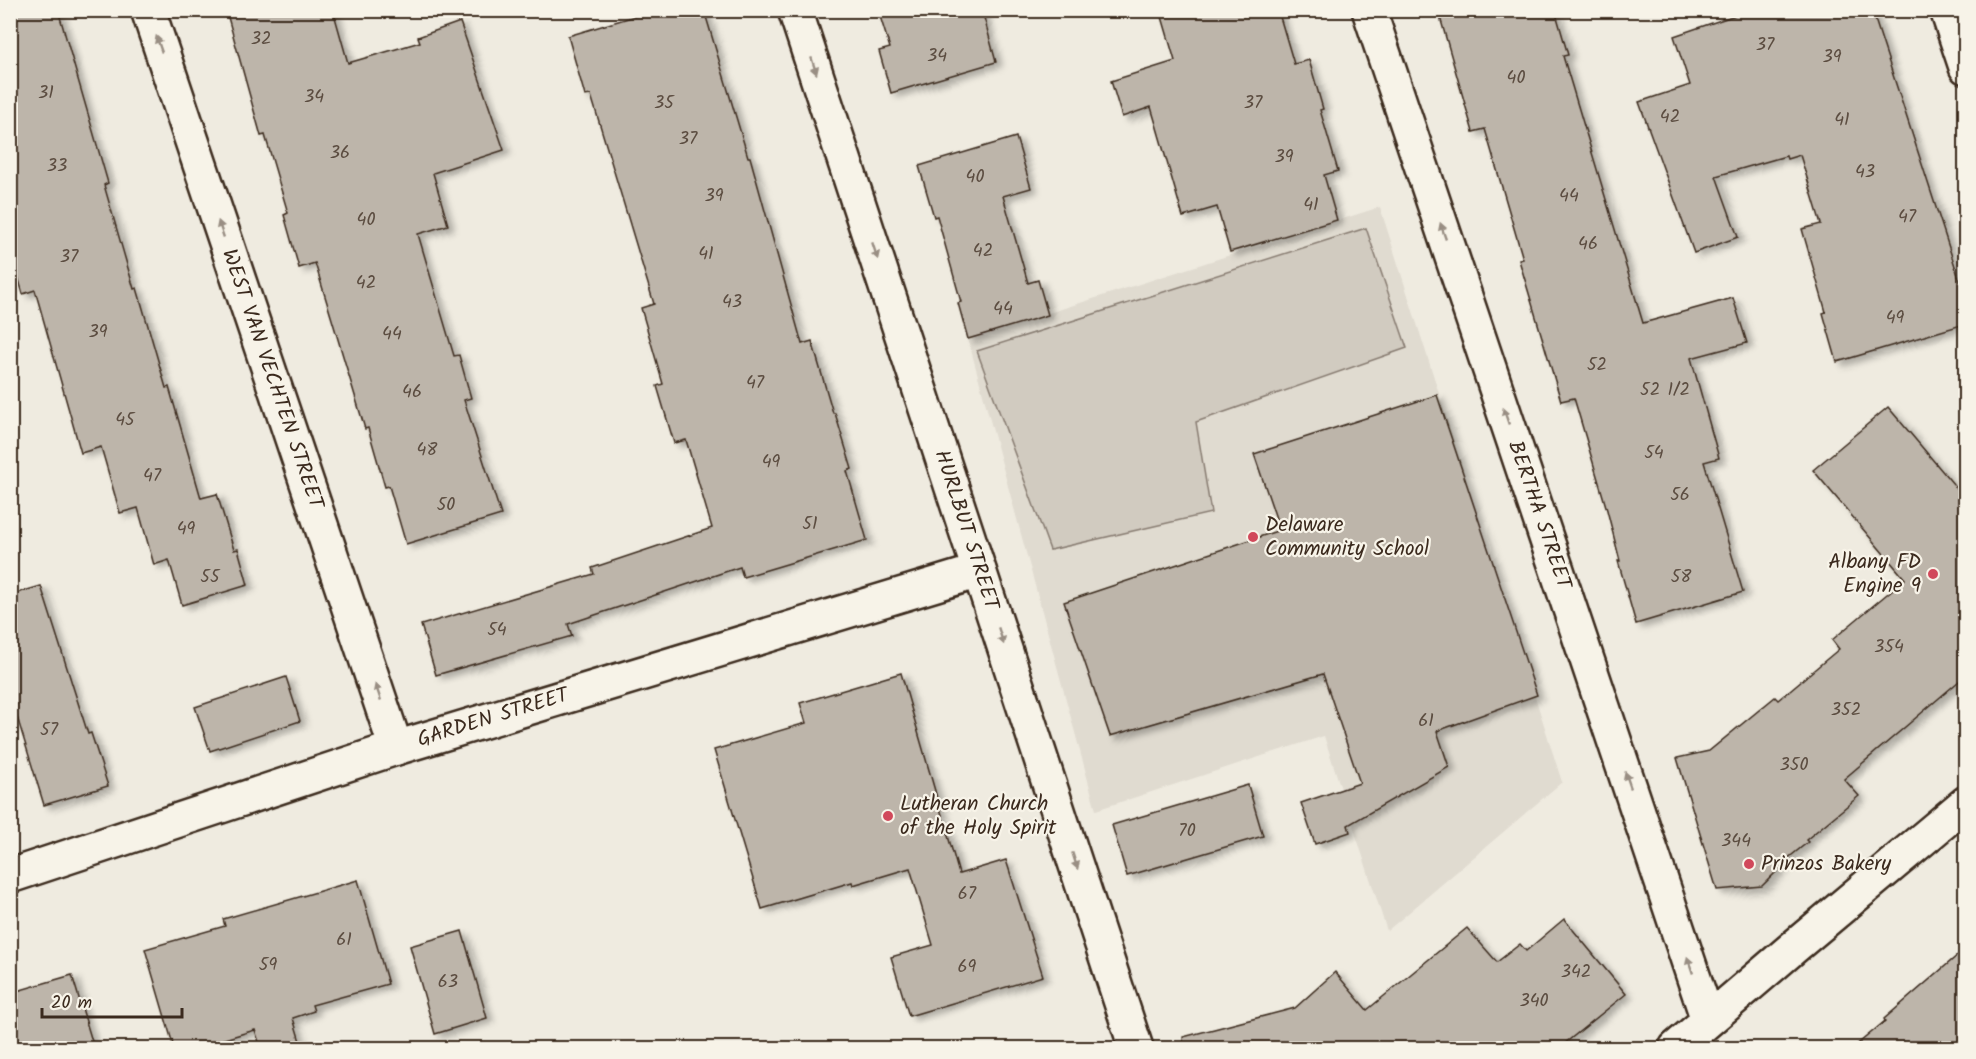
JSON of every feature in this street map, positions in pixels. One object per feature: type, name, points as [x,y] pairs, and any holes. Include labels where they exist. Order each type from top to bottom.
[{"type":"street","name":"WEST VAN VECHTEN STREET","points":[[148,10],[396,747]]},
{"type":"street","name":"HURLBUT STREET","points":[[795,10],[1136,1048]]},
{"type":"street","name":"BERTHA STREET","points":[[1370,10],[1708,1020]]},
{"type":"street","points":[[1947,10],[1965,67]]},
{"type":"street","name":"GARDEN STREET","points":[[10,876],[396,747],[979,571]]},
{"type":"street","points":[[1676,1048],[1965,803]]},
{"type":"shaded area","name":"Delaware Community School","points":[[1380,207],[1562,782],[1387,931],[1324,736],[1096,810],[968,339]]},
{"type":"shaded area","points":[[1366,228],[1407,348],[1196,422],[1211,513],[1050,550],[977,351]]},
{"type":"building","points":[[10,10],[58,10],[108,183],[104,185],[134,289],[137,288],[166,388],[169,387],[201,498],[217,494],[234,550],[238,549],[248,585],[182,605],[169,560],[154,565],[138,508],[120,513],[101,447],[81,453],[35,290],[23,294],[10,249]]},
{"type":"building","points":[[226,10],[333,10],[348,63],[420,42],[418,37],[460,22],[504,150],[433,173],[448,225],[418,234],[454,356],[459,355],[471,398],[464,400],[501,515],[406,544],[389,486],[385,487],[368,428],[365,429],[315,263],[299,268],[284,215],[288,213],[265,135],[261,136]]},
{"type":"building","points":[[655,10],[704,10],[748,157],[750,157],[802,344],[812,341],[833,413],[835,413],[852,469],[847,471],[867,540],[743,577],[740,567],[568,624],[572,636],[436,675],[421,625],[594,574],[592,568],[712,528],[686,440],[674,443],[657,386],[663,384],[641,308],[654,304],[591,95],[585,96],[568,36]]},
{"type":"building","points":[[878,10],[982,10],[996,62],[891,93],[879,51],[890,48]]},
{"type":"building","points":[[1160,10],[1278,10],[1294,64],[1309,60],[1323,109],[1320,110],[1338,171],[1324,175],[1337,220],[1230,252],[1217,207],[1183,217],[1151,107],[1122,117],[1111,81],[1175,61]]},
{"type":"building","points":[[1438,10],[1555,10],[1568,55],[1563,56],[1643,323],[1733,298],[1747,343],[1691,358],[1719,458],[1704,462],[1743,592],[1636,624],[1618,561],[1620,561],[1607,510],[1574,398],[1561,401],[1519,260],[1523,259],[1485,129],[1473,132]]},
{"type":"building","points":[[1750,10],[1872,10],[1965,297],[1965,324],[1837,362],[1823,313],[1826,312],[1802,229],[1821,224],[1800,155],[1787,159],[1786,156],[1716,176],[1738,237],[1694,253],[1639,102],[1690,85],[1674,36]]},
{"type":"building","points":[[1016,137],[1031,188],[1003,196],[1028,283],[1038,280],[1048,315],[968,339],[958,303],[961,302],[937,216],[934,217],[919,166]]},
{"type":"building","name":"Delaware Community School","points":[[1437,395],[1537,695],[1437,731],[1449,767],[1348,825],[1350,832],[1315,844],[1301,803],[1360,783],[1323,674],[1110,736],[1064,602],[1280,530],[1254,454]]},
{"type":"building","points":[[1888,407],[1965,498],[1965,676],[1844,779],[1859,796],[1806,840],[1808,842],[1781,864],[1782,866],[1762,886],[1717,890],[1677,758],[1709,751],[1775,697],[1778,700],[1839,649],[1832,640],[1905,579],[1813,470]]},
{"type":"building","points":[[41,586],[88,734],[91,733],[108,786],[44,805],[10,694],[10,595]]},
{"type":"building","name":"Lutheran Church of the Holy Spirit","points":[[901,673],[959,874],[1006,860],[1043,976],[909,1016],[891,957],[933,945],[910,868],[853,885],[852,882],[762,909],[714,750],[806,723],[800,703]]},
{"type":"building","points":[[286,677],[300,721],[210,751],[195,707]]},
{"type":"building","points":[[1248,785],[1263,836],[1127,876],[1112,825]]},
{"type":"building","points":[[358,880],[388,984],[312,1005],[314,1011],[293,1018],[302,1048],[261,1048],[255,1030],[194,1048],[174,1048],[145,949],[225,926],[223,919]]},
{"type":"building","points":[[1564,919],[1626,994],[1559,1048],[1184,1048],[1183,1037],[1295,1008],[1335,972],[1367,1010],[1467,928],[1497,962],[1520,944],[1526,951]]},
{"type":"building","points":[[462,931],[487,1018],[435,1034],[410,946]]},
{"type":"building","points":[[1965,949],[1965,1048],[1853,1048],[1885,1021],[1884,1019]]},
{"type":"building","points":[[72,975],[94,1048],[10,1048],[10,993]]},
{"type":"place","name":"Delaware Community School","points":[[1253,537]]},
{"type":"place","name":"Albany FD Engine 9","points":[[1933,574]]},
{"type":"place","name":"Lutheran Church of the Holy Spirit","points":[[888,816]]},
{"type":"place","name":"Prinzos Bakery","points":[[1749,864]]}]
